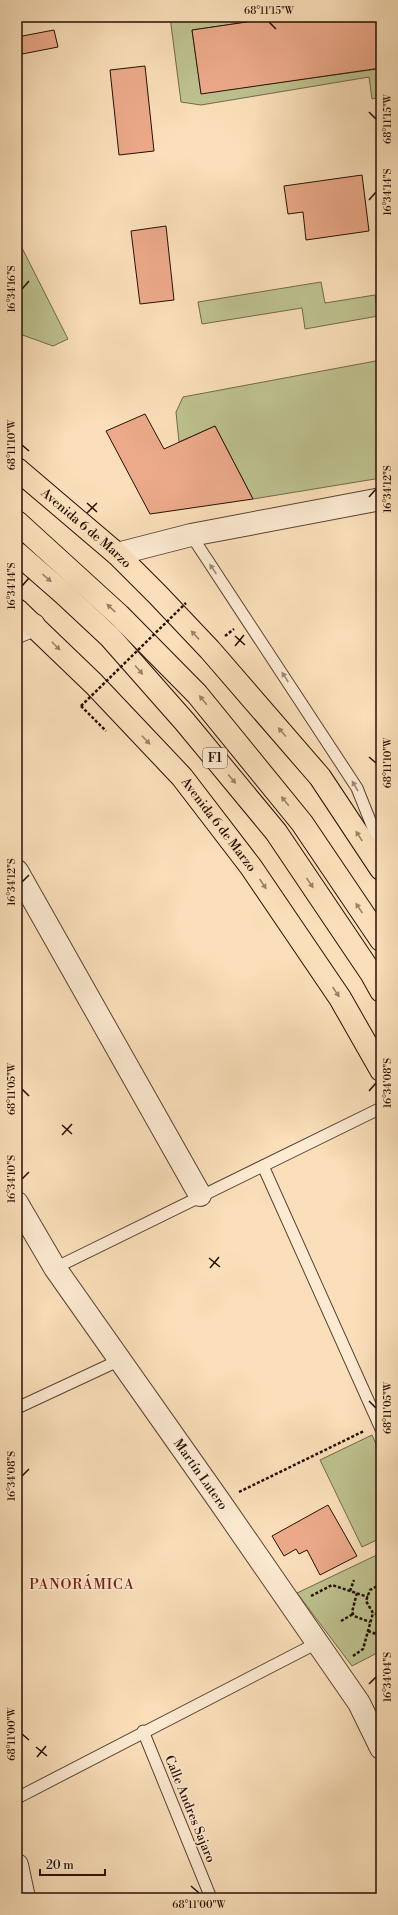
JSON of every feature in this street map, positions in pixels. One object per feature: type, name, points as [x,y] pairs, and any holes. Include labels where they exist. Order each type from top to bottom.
[{"type":"main road","name":"Avenida 6 de Marzo","points":[[17,469],[117,554],[204,645],[320,777],[381,869]]},
{"type":"main road","name":"F1","points":[[17,522],[119,615],[197,694],[302,823],[381,940]]},
{"type":"main road","name":"F1","points":[[17,553],[110,637],[190,728],[276,832],[381,991]]},
{"type":"main road","name":"Avenida 6 de Marzo","points":[[17,610],[25,628],[94,684],[186,783],[251,867],[340,998],[381,1070]]},
{"type":"street","points":[[117,554],[191,535],[381,499]]},
{"type":"street","points":[[17,871],[200,1196]]},
{"type":"street","name":"Martín Lutero","points":[[17,1203],[55,1268],[220,1502],[359,1703],[381,1748]]},
{"type":"street","points":[[17,1865],[24,1898]]},
{"type":"lane","points":[[191,535],[357,788],[381,848]]},
{"type":"lane","points":[[55,1268],[381,1108]]},
{"type":"lane","points":[[263,1166],[380,1426]]},
{"type":"lane","points":[[17,1408],[120,1360]]},
{"type":"lane","points":[[17,1798],[143,1731],[317,1643]]},
{"type":"lane","name":"Calle Andres Sajaro","points":[[143,1731],[211,1898]]},
{"type":"path","points":[[111,737],[81,707],[186,603]]},
{"type":"path","points":[[220,1502],[380,1426]]},
{"type":"path","points":[[350,1591],[354,1580]]},
{"type":"path","points":[[381,1584],[370,1590],[366,1601],[373,1613],[381,1615]]},
{"type":"path","points":[[309,1598],[332,1585],[368,1597]]},
{"type":"path","points":[[353,1614],[352,1612],[357,1593]]},
{"type":"path","points":[[347,1659],[363,1649],[373,1613]]},
{"type":"path","points":[[341,1621],[353,1614]]},
{"type":"path","points":[[353,1614],[370,1622]]},
{"type":"path","points":[[368,1631],[379,1636],[381,1634]]},
{"type":"green space","points":[[170,17],[281,17],[192,30],[201,93],[378,69],[381,97],[372,99],[369,77],[201,105],[181,102]]},
{"type":"green space","points":[[17,238],[68,339],[53,346],[17,333]]},
{"type":"green space","points":[[321,282],[325,303],[375,295],[378,316],[305,329],[302,308],[202,324],[198,302]]},
{"type":"green space","points":[[381,360],[381,478],[253,499],[215,426],[179,442],[176,412],[183,397]]},
{"type":"green space","points":[[372,1435],[381,1455],[381,1538],[362,1547],[320,1460]]},
{"type":"green space","points":[[381,1553],[381,1651],[352,1666],[297,1593]]},
{"type":"building","points":[[281,17],[381,17],[381,68],[201,94],[192,30]]},
{"type":"building","points":[[54,30],[58,47],[17,55],[17,37]]},
{"type":"building","points":[[145,66],[154,151],[119,155],[110,70]]},
{"type":"building","points":[[362,175],[369,231],[306,240],[303,212],[288,214],[284,186]]},
{"type":"building","points":[[166,226],[174,300],[140,304],[131,231]]},
{"type":"building","points":[[145,414],[164,449],[215,426],[253,499],[150,514],[106,431]]},
{"type":"building","points":[[328,1505],[357,1556],[320,1575],[307,1550],[299,1554],[296,1549],[284,1556],[272,1536]]},
{"type":"district","name":"PANORÁMICA","points":[[82,1585]]}]
